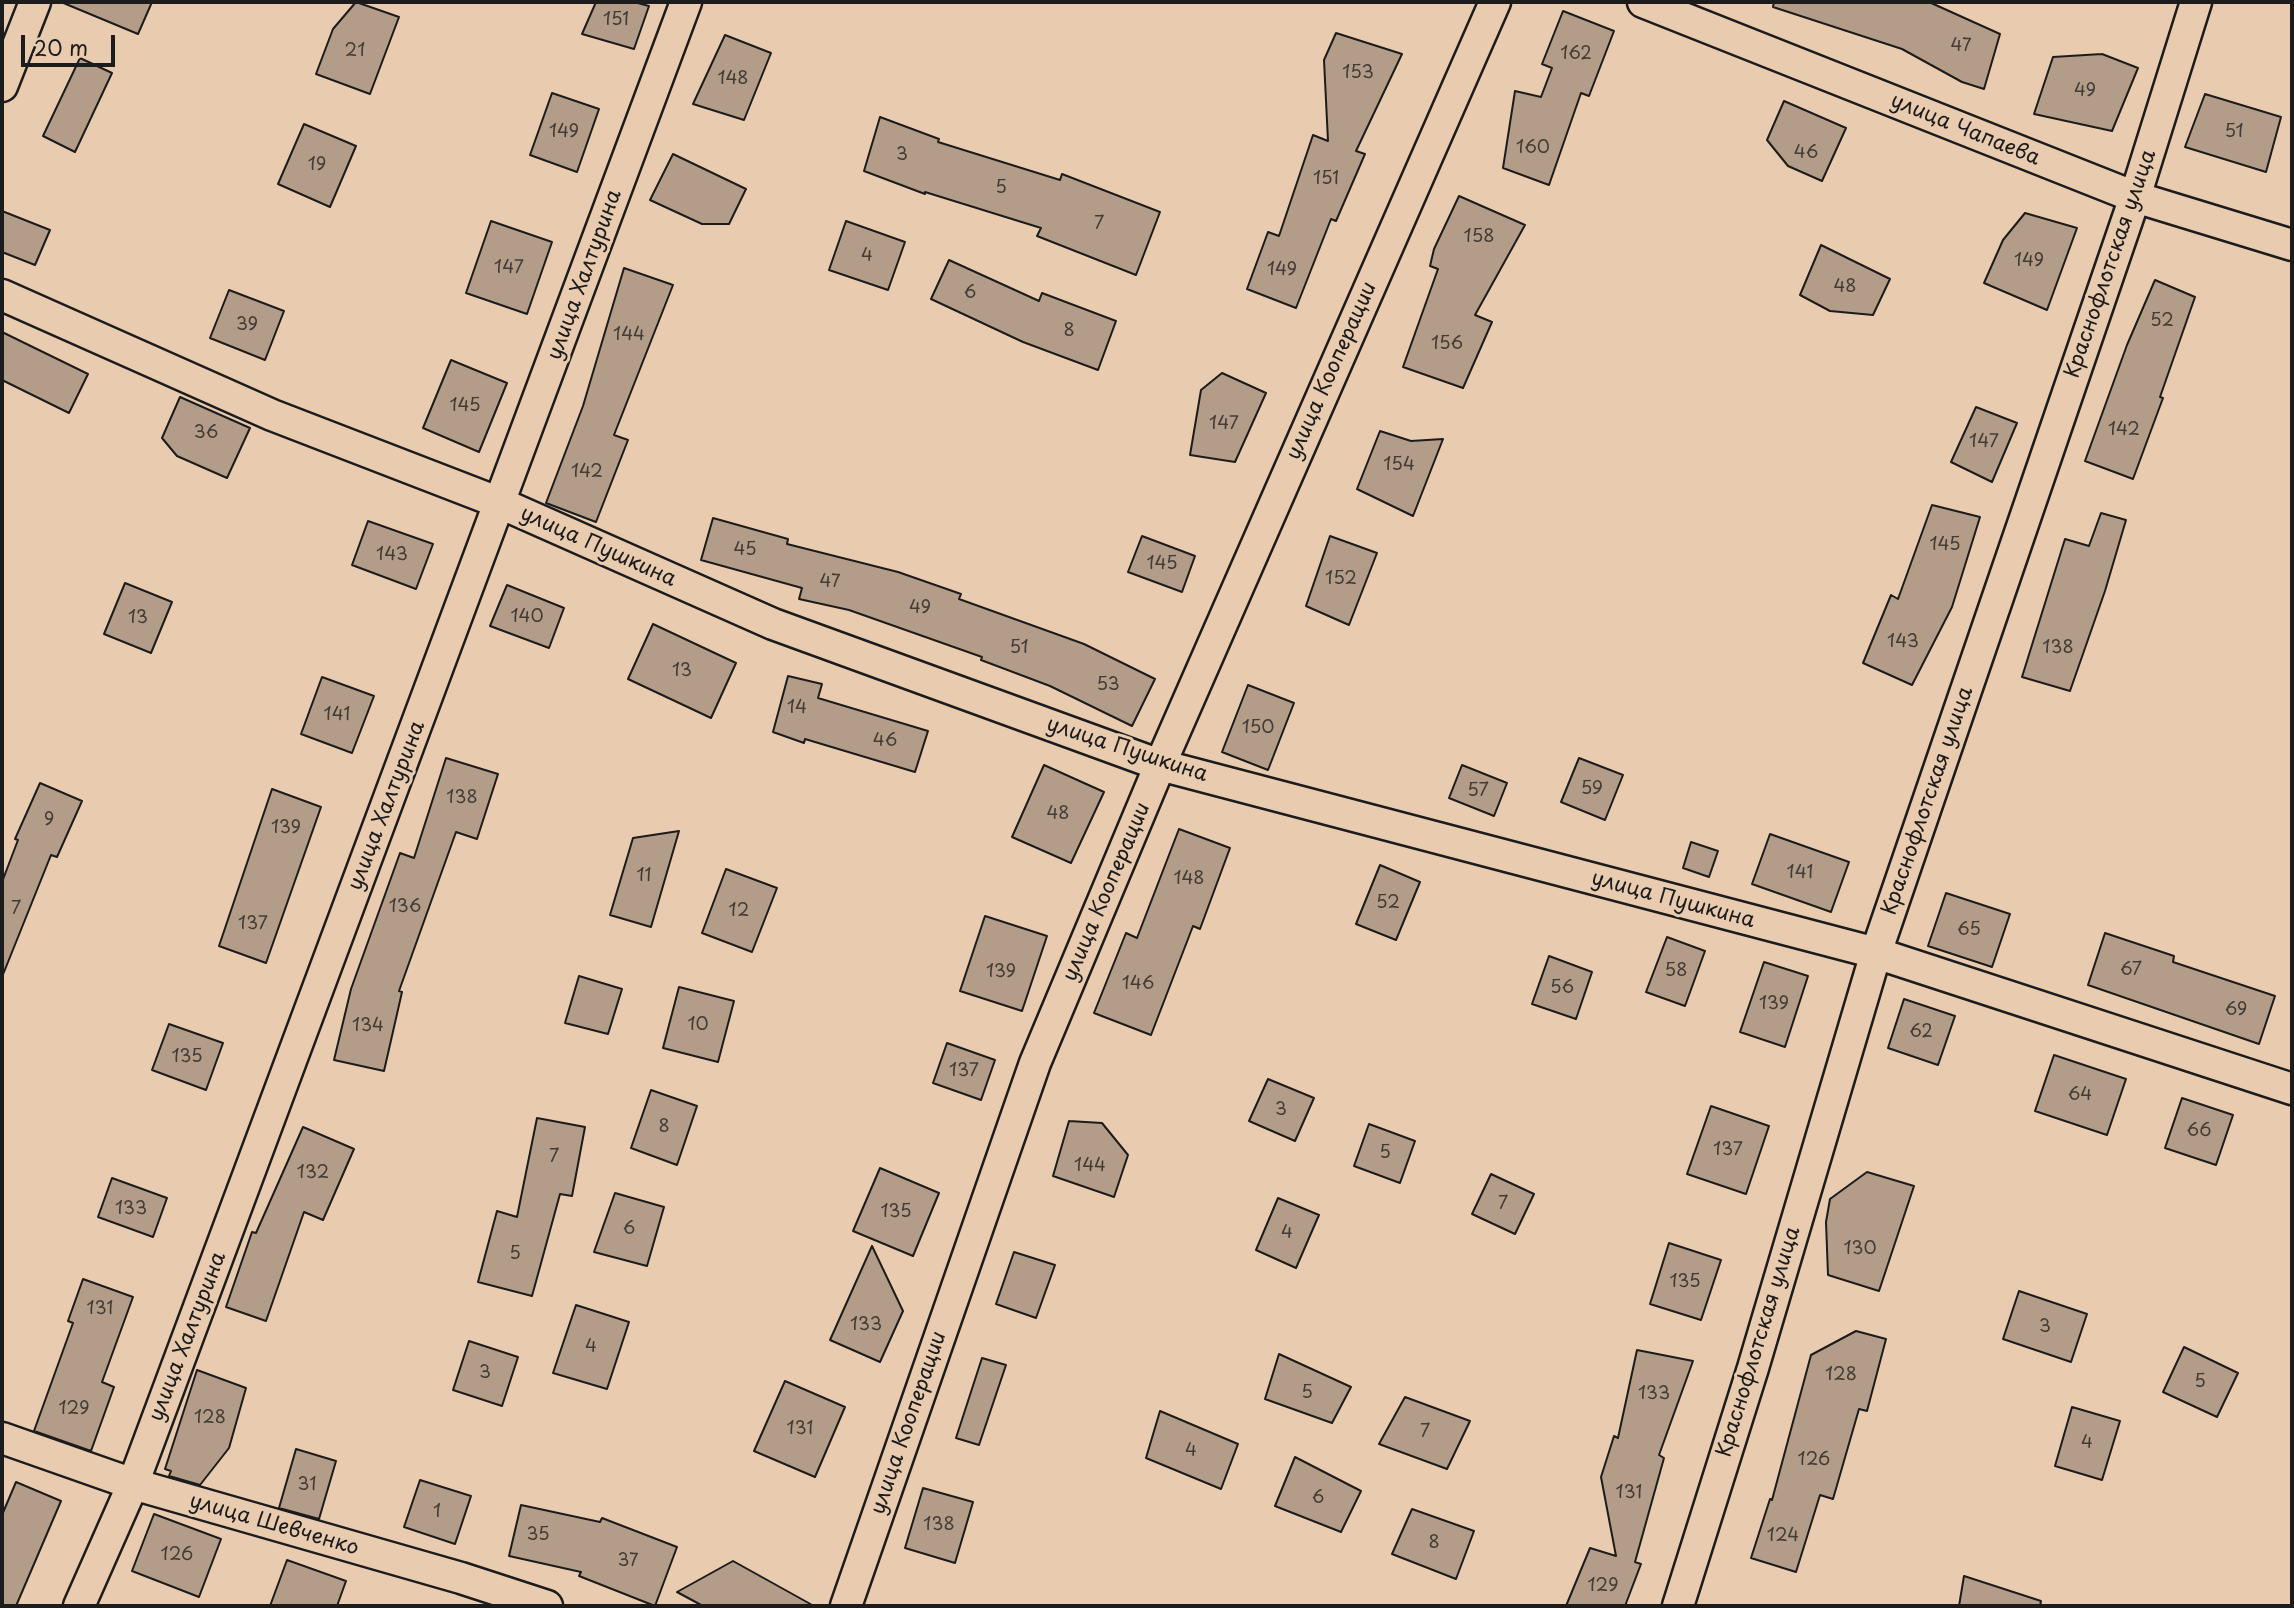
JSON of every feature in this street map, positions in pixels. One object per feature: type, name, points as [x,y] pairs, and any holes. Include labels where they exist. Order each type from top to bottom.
[{"type":"street","points":[[2,86],[35,2]]},
{"type":"street","name":"улица Халтурина","points":[[79,1606],[133,1485],[686,2]]},
{"type":"street","name":"улица Кооперации","points":[[846,1606],[1035,1063],[1160,765],[1495,2]]},
{"type":"street","name":"улица Чапаева","points":[[1643,2],[2135,197],[2292,245]]},
{"type":"street","name":"Краснофлотская улица","points":[[1678,1606],[1753,1368],[1876,953],[2135,197],[2196,2]]},
{"type":"street","name":"улица Пушкина","points":[[2,295],[272,415],[500,503],[773,624],[1160,765],[1876,953],[2292,1089]]},
{"type":"street","name":"улица Шевченко","points":[[2,1438],[133,1485],[461,1578],[547,1606]]},
{"type":"building","points":[[61,2],[152,2],[138,34]]},
{"type":"building","points":[[356,2],[399,17],[370,94],[316,74],[333,29]]},
{"type":"building","points":[[596,2],[634,2],[649,6],[634,49],[582,34]]},
{"type":"building","points":[[1774,2],[1929,2],[2000,34],[1984,89],[1962,82],[1902,49],[1773,7]]},
{"type":"building","points":[[1563,11],[1614,31],[1589,96],[1581,93],[1549,185],[1503,168],[1515,91],[1541,97],[1552,68],[1542,64]]},
{"type":"building","points":[[1336,33],[1402,54],[1356,151],[1365,154],[1336,221],[1331,219],[1296,308],[1247,289],[1268,232],[1279,236],[1313,135],[1328,141],[1324,60]]},
{"type":"building","points":[[725,35],[771,53],[744,120],[693,104]]},
{"type":"building","points":[[2102,54],[2138,68],[2112,131],[2034,114],[2053,57]]},
{"type":"building","points":[[80,58],[112,73],[75,152],[43,136]]},
{"type":"building","points":[[552,93],[599,109],[577,172],[530,155]]},
{"type":"building","points":[[2205,94],[2281,117],[2266,172],[2185,147]]},
{"type":"building","points":[[1784,101],[1846,128],[1822,181],[1788,166],[1767,140]]},
{"type":"building","points":[[880,117],[939,139],[938,142],[1060,180],[1062,174],[1160,212],[1136,275],[1037,236],[1041,228],[925,194],[864,171]]},
{"type":"building","points":[[304,124],[356,146],[330,207],[278,184]]},
{"type":"building","points":[[673,154],[746,189],[729,224],[702,224],[650,200]]},
{"type":"building","points":[[1459,196],[1525,225],[1475,315],[1492,322],[1463,388],[1403,367],[1438,269],[1430,266],[1434,249]]},
{"type":"building","points":[[2,211],[50,230],[35,265],[2,252]]},
{"type":"building","points":[[2025,213],[2077,228],[2047,310],[1984,283],[2003,240]]},
{"type":"building","points":[[491,221],[552,242],[527,314],[466,293]]},
{"type":"building","points":[[846,221],[905,242],[888,290],[829,270]]},
{"type":"building","points":[[1821,245],[1890,279],[1873,315],[1830,311],[1800,295]]},
{"type":"building","points":[[949,260],[1039,301],[1042,293],[1116,321],[1098,370],[1023,342],[931,299]]},
{"type":"building","points":[[624,268],[673,285],[614,435],[628,440],[596,522],[546,503],[583,406]]},
{"type":"building","points":[[2155,280],[2195,297],[2160,397],[2163,398],[2133,479],[2085,461],[2127,345]]},
{"type":"building","points":[[229,290],[284,311],[265,360],[210,338]]},
{"type":"building","points":[[2,332],[88,374],[69,413],[2,380]]},
{"type":"building","points":[[451,360],[507,383],[479,452],[423,428]]},
{"type":"building","points":[[1222,373],[1266,393],[1235,462],[1190,455],[1201,390]]},
{"type":"building","points":[[180,397],[250,428],[227,478],[177,456],[162,438]]},
{"type":"building","points":[[1976,407],[2017,423],[1992,482],[1951,462]]},
{"type":"building","points":[[1380,431],[1411,441],[1443,439],[1413,516],[1357,489]]},
{"type":"building","points":[[1932,505],[1980,517],[1952,607],[1912,685],[1863,663],[1891,595],[1898,599]]},
{"type":"building","points":[[2101,513],[2126,520],[2105,591],[2070,691],[2022,677],[2065,539],[2089,546]]},
{"type":"building","points":[[713,518],[788,539],[787,544],[898,572],[961,594],[959,599],[1084,644],[1155,679],[1132,726],[1050,686],[981,660],[982,657],[849,610],[799,599],[802,588],[701,560]]},
{"type":"building","points":[[368,521],[433,544],[416,589],[352,565]]},
{"type":"building","points":[[1142,536],[1195,556],[1182,592],[1128,572]]},
{"type":"building","points":[[1330,536],[1377,553],[1349,625],[1306,606]]},
{"type":"building","points":[[125,583],[172,602],[151,653],[104,634]]},
{"type":"building","points":[[507,585],[564,608],[549,648],[490,626]]},
{"type":"building","points":[[653,624],[736,663],[711,718],[628,679]]},
{"type":"building","points":[[788,676],[822,684],[818,698],[928,731],[915,772],[805,739],[804,743],[773,732]]},
{"type":"building","points":[[322,677],[374,696],[352,753],[301,734]]},
{"type":"building","points":[[1248,685],[1294,703],[1268,770],[1222,752]]},
{"type":"building","points":[[446,758],[498,774],[477,839],[456,832],[399,991],[402,992],[384,1071],[334,1060],[351,989],[400,853],[414,858]]},
{"type":"building","points":[[1579,758],[1623,775],[1605,820],[1561,802]]},
{"type":"building","points":[[1044,765],[1104,792],[1071,863],[1012,837]]},
{"type":"building","points":[[1462,765],[1507,783],[1494,816],[1449,798]]},
{"type":"building","points":[[40,783],[82,801],[57,857],[51,855],[2,977],[2,882],[18,840],[15,839]]},
{"type":"building","points":[[272,789],[321,807],[266,963],[219,946]]},
{"type":"building","points":[[1179,829],[1230,848],[1200,929],[1193,926],[1151,1035],[1094,1013],[1126,933],[1137,938]]},
{"type":"building","points":[[679,831],[651,927],[610,915],[633,838]]},
{"type":"building","points":[[1770,834],[1849,862],[1831,912],[1752,884]]},
{"type":"building","points":[[1691,842],[1718,851],[1709,877],[1683,868]]},
{"type":"building","points":[[1380,865],[1420,882],[1396,940],[1356,924]]},
{"type":"building","points":[[726,869],[777,888],[752,952],[702,933]]},
{"type":"building","points":[[1946,893],[2010,914],[1992,967],[1928,946]]},
{"type":"building","points":[[985,916],[1047,936],[1022,1011],[960,991]]},
{"type":"building","points":[[2105,933],[2174,956],[2173,962],[2275,996],[2259,1044],[2088,985]]},
{"type":"building","points":[[1667,937],[1705,951],[1685,1006],[1646,992]]},
{"type":"building","points":[[1549,956],[1592,972],[1576,1019],[1532,1004]]},
{"type":"building","points":[[1764,962],[1808,976],[1785,1047],[1740,1032]]},
{"type":"building","points":[[579,976],[622,989],[608,1034],[565,1023]]},
{"type":"building","points":[[679,987],[734,1001],[718,1062],[663,1048]]},
{"type":"building","points":[[1904,999],[1955,1016],[1938,1065],[1888,1048]]},
{"type":"building","points":[[169,1024],[223,1043],[206,1090],[152,1070]]},
{"type":"building","points":[[947,1043],[995,1060],[981,1100],[933,1083]]},
{"type":"building","points":[[2054,1055],[2126,1079],[2107,1135],[2035,1111]]},
{"type":"building","points":[[1268,1079],[1314,1098],[1295,1141],[1249,1121]]},
{"type":"building","points":[[651,1090],[697,1106],[677,1165],[631,1148]]},
{"type":"building","points":[[2182,1098],[2233,1115],[2216,1165],[2165,1148]]},
{"type":"building","points":[[1711,1106],[1769,1126],[1746,1194],[1687,1174]]},
{"type":"building","points":[[537,1118],[585,1127],[572,1196],[560,1194],[532,1296],[478,1282],[497,1211],[517,1217]]},
{"type":"building","points":[[1069,1121],[1102,1123],[1128,1155],[1114,1197],[1053,1176]]},
{"type":"building","points":[[1369,1124],[1415,1141],[1400,1183],[1354,1166]]},
{"type":"building","points":[[303,1127],[354,1149],[323,1220],[304,1212],[266,1321],[226,1307],[252,1232],[256,1233]]},
{"type":"building","points":[[880,1168],[939,1193],[913,1256],[853,1231]]},
{"type":"building","points":[[1867,1172],[1914,1186],[1879,1291],[1828,1275],[1826,1222],[1830,1199]]},
{"type":"building","points":[[1491,1174],[1534,1194],[1515,1234],[1472,1214]]},
{"type":"building","points":[[112,1178],[167,1198],[153,1237],[98,1217]]},
{"type":"building","points":[[615,1193],[664,1207],[647,1266],[594,1252]]},
{"type":"building","points":[[1278,1198],[1319,1215],[1296,1268],[1256,1250]]},
{"type":"building","points":[[1669,1243],[1721,1260],[1701,1320],[1650,1304]]},
{"type":"building","points":[[872,1246],[903,1311],[880,1362],[830,1340]]},
{"type":"building","points":[[1014,1252],[1055,1265],[1036,1318],[996,1304]]},
{"type":"building","points":[[83,1279],[133,1297],[102,1382],[114,1387],[91,1451],[34,1431],[73,1323],[68,1321]]},
{"type":"building","points":[[2019,1291],[2087,1314],[2071,1362],[2003,1339]]},
{"type":"building","points":[[576,1305],[629,1322],[607,1389],[553,1373]]},
{"type":"building","points":[[1856,1331],[1886,1339],[1867,1411],[1859,1409],[1833,1499],[1820,1495],[1796,1572],[1751,1558],[1770,1499],[1772,1500],[1811,1355]]},
{"type":"building","points":[[469,1341],[518,1357],[502,1406],[453,1390]]},
{"type":"building","points":[[2184,1347],[2238,1373],[2217,1417],[2163,1392]]},
{"type":"building","points":[[1637,1350],[1693,1361],[1659,1455],[1664,1458],[1635,1562],[1641,1564],[1625,1606],[1566,1606],[1590,1548],[1616,1556],[1601,1477],[1614,1436],[1618,1438]]},
{"type":"building","points":[[1279,1354],[1351,1387],[1332,1423],[1265,1399]]},
{"type":"building","points":[[982,1358],[1006,1365],[979,1445],[956,1438]]},
{"type":"building","points":[[197,1370],[246,1388],[229,1448],[200,1485],[169,1476],[171,1471],[165,1469]]},
{"type":"building","points":[[785,1381],[845,1407],[815,1477],[754,1451]]},
{"type":"building","points":[[1405,1397],[1470,1421],[1447,1469],[1379,1444]]},
{"type":"building","points":[[2072,1407],[2120,1421],[2102,1480],[2055,1466]]},
{"type":"building","points":[[1160,1411],[1238,1444],[1221,1489],[1146,1458]]},
{"type":"building","points":[[296,1449],[336,1461],[319,1519],[279,1508]]},
{"type":"building","points":[[1295,1457],[1361,1491],[1341,1532],[1275,1506]]},
{"type":"building","points":[[420,1480],[471,1496],[455,1544],[404,1527]]},
{"type":"building","points":[[16,1482],[61,1501],[16,1606],[2,1606],[2,1515]]},
{"type":"building","points":[[923,1488],[973,1502],[955,1563],[905,1548]]},
{"type":"building","points":[[521,1505],[600,1522],[602,1518],[677,1547],[655,1606],[579,1576],[581,1572],[509,1556]]},
{"type":"building","points":[[1412,1509],[1474,1531],[1456,1579],[1392,1554]]},
{"type":"building","points":[[154,1514],[221,1539],[199,1597],[132,1571]]},
{"type":"building","points":[[287,1560],[346,1581],[337,1606],[270,1606]]},
{"type":"building","points":[[733,1561],[814,1606],[703,1606],[677,1592]]},
{"type":"building","points":[[1964,1576],[2041,1601],[2040,1606],[1959,1606]]}]
